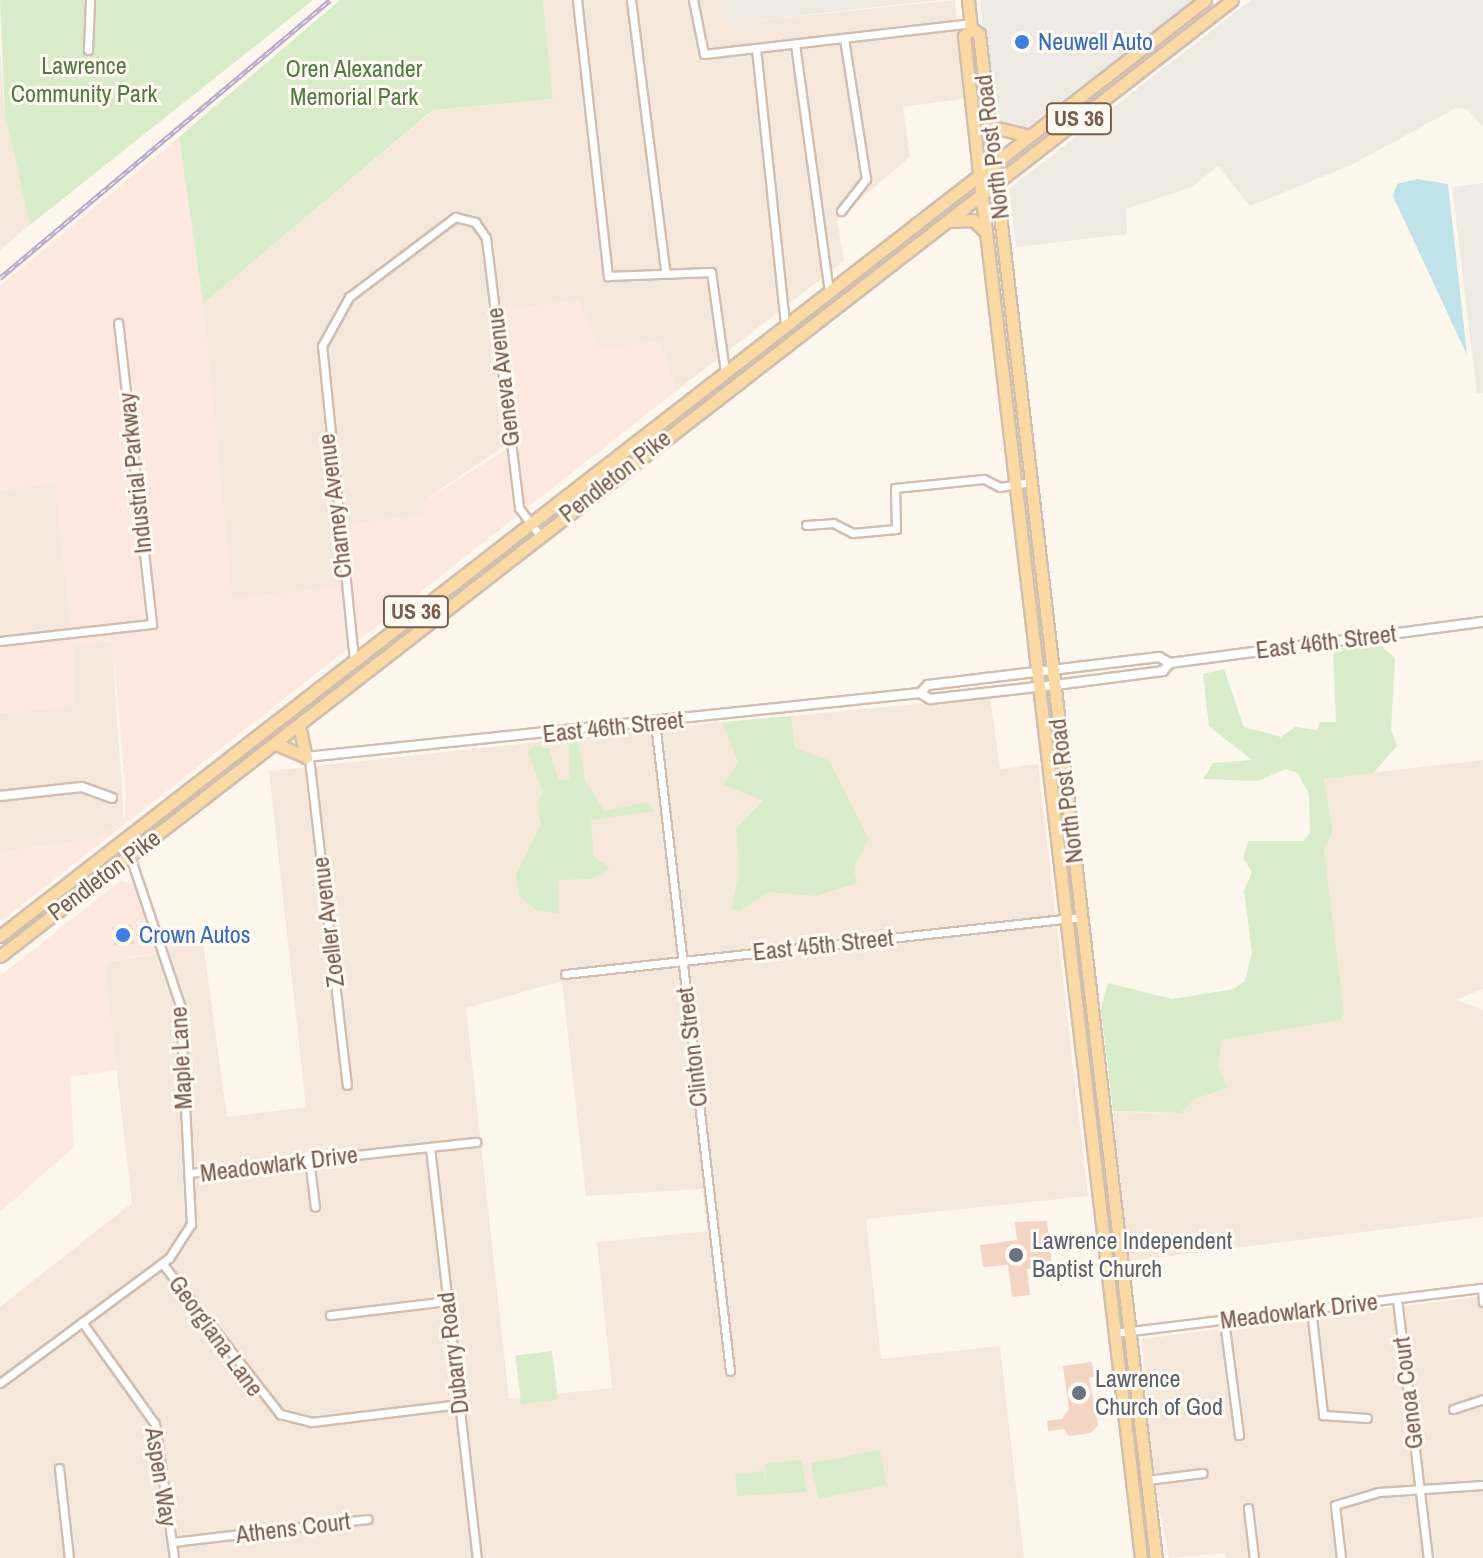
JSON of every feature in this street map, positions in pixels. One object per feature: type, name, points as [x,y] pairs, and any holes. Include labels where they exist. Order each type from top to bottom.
[{"type":"main road","name":"North Post Road","points":[[968,0],[970,26],[964,36],[979,172],[1141,1558]]},
{"type":"main road","name":"Pendleton Pike","points":[[0,936],[979,172],[1205,0]]},
{"type":"main road","name":"Pendleton Pike","points":[[0,956],[1232,0]]},
{"type":"main road","name":"North Post Road","points":[[970,26],[979,34],[1156,1558]]},
{"type":"main road","points":[[989,126],[1029,136]]},
{"type":"main road","points":[[943,222],[973,220],[986,233]]},
{"type":"main road","points":[[299,725],[308,757]]},
{"type":"main road","points":[[276,744],[308,757]]},
{"type":"street","points":[[88,50],[90,0]]},
{"type":"street","points":[[577,0],[608,276],[665,271],[711,272],[725,371]]},
{"type":"street","points":[[631,0],[665,271]]},
{"type":"street","points":[[693,0],[704,54],[970,26]]},
{"type":"street","points":[[841,211],[866,179],[844,38]]},
{"type":"street","points":[[795,44],[829,291]]},
{"type":"street","points":[[756,48],[785,325]]},
{"type":"street","name":"Charney Avenue","points":[[354,660],[321,351],[331,321],[352,294],[443,221],[470,219]]},
{"type":"street","name":"Geneva Avenue","points":[[470,219],[487,241],[519,508],[539,535]]},
{"type":"street","name":"Industrial Parkway","points":[[0,641],[152,624],[118,323]]},
{"type":"street","points":[[806,525],[833,523],[853,533],[896,529],[895,488],[984,479],[991,485],[1030,482]]},
{"type":"street","name":"East 46th Street","points":[[920,693],[928,685],[1159,657],[1170,663],[1483,622]]},
{"type":"street","name":"East 46th Street","points":[[308,757],[920,693],[930,699],[1163,671],[1170,663]]},
{"type":"street","name":"Clinton Street","points":[[655,722],[730,1371]]},
{"type":"street","name":"Zoeller Avenue","points":[[308,757],[347,1085]]},
{"type":"street","points":[[0,796],[82,787],[112,798]]},
{"type":"street","name":"Maple Lane","points":[[130,856],[180,1005],[190,1173]]},
{"type":"street","name":"East 45th Street","points":[[565,974],[1081,917]]},
{"type":"street","name":"Meadowlark Drive","points":[[0,1383],[162,1263],[191,1228],[190,1173],[476,1142]]},
{"type":"street","name":"Dubarry Road","points":[[430,1147],[477,1558]]},
{"type":"street","points":[[309,1159],[315,1207]]},
{"type":"street","name":"Georgiana Lane","points":[[162,1263],[280,1414],[311,1422],[459,1404]]},
{"type":"street","points":[[1482,1288],[1483,1302]]},
{"type":"street","name":"Meadowlark Drive","points":[[1114,1333],[1482,1288]]},
{"type":"street","name":"Genoa Court","points":[[1397,1299],[1428,1558]]},
{"type":"street","points":[[330,1315],[447,1301]]},
{"type":"street","points":[[1311,1309],[1323,1415],[1367,1418]]},
{"type":"street","points":[[1224,1320],[1239,1435]]},
{"type":"street","name":"Aspen Way","points":[[82,1322],[155,1424],[174,1558]]},
{"type":"street","points":[[1453,1409],[1483,1399]]},
{"type":"street","points":[[59,1468],[69,1558]]},
{"type":"street","points":[[1147,1480],[1203,1473]]},
{"type":"street","points":[[1341,1558],[1335,1505],[1420,1487],[1483,1485]]},
{"type":"street","points":[[1248,1508],[1254,1558]]},
{"type":"street","name":"Athens Court","points":[[172,1542],[368,1519]]},
{"type":"shaded area","points":[[543,0],[726,0],[729,23],[955,0],[963,99],[903,107],[910,157],[837,219],[844,261],[676,391],[660,341],[423,501],[425,515],[334,526],[340,587],[232,599],[203,304],[434,110],[553,99]]},
{"type":"shaded area","points":[[726,0],[941,0],[729,23]]},
{"type":"shaded area","points":[[980,0],[1194,0],[1021,132],[992,122]]},
{"type":"shaded area","points":[[1251,0],[1483,0],[1483,127],[1467,109],[1456,108],[1351,165],[1250,206],[1218,166],[1192,187],[1126,209],[1127,234],[1016,247],[1009,189]]},
{"type":"shaded area","points":[[0,48],[5,115],[30,225],[0,250]]},
{"type":"shaded area","points":[[179,137],[203,304],[232,598],[339,587],[333,526],[424,515],[423,501],[506,450],[491,311],[578,300],[599,348],[660,341],[676,391],[0,922],[0,852],[97,839],[124,821],[126,794],[112,641],[73,647],[75,706],[0,713],[0,643],[72,634],[55,483],[0,490],[0,286]]},
{"type":"shaded area","points":[[1483,183],[1483,393],[1477,394],[1452,187]]},
{"type":"shaded area","points":[[55,483],[72,635],[0,643],[0,490]]},
{"type":"shaded area","points":[[112,641],[124,821],[97,839],[0,852],[0,713],[74,706],[73,646]]},
{"type":"shaded area","points":[[990,697],[1000,769],[1038,764],[1088,1196],[866,1219],[881,1359],[1000,1346],[1024,1558],[0,1558],[0,1307],[132,1203],[104,963],[156,954],[154,947],[203,942],[227,1117],[306,1107],[269,771],[722,722],[738,763],[738,790],[762,799],[736,829],[739,870],[731,909],[740,911],[769,892],[857,883],[854,867],[869,839],[829,760],[795,749],[791,716]],"holes":[[[562,981],[586,1196],[702,1189],[708,1231],[597,1242],[612,1388],[509,1399],[466,1008]]]},
{"type":"shaded area","points":[[1483,760],[1483,989],[1456,1000],[1483,1010],[1483,1217],[1129,1261],[1113,1112],[1181,1113],[1195,1099],[1228,1088],[1218,1067],[1222,1040],[1340,1020],[1324,849],[1333,832],[1324,778]]},
{"type":"shaded area","points":[[120,881],[135,885],[156,953],[104,963],[117,1070],[70,1077],[74,1147],[0,1212],[0,976]]},
{"type":"shaded area","points":[[1483,1296],[1483,1558],[1226,1558],[1225,1553],[1169,1558],[1152,1467],[1142,1339]]},
{"type":"green space","name":"Lawrence Community Park","points":[[0,0],[313,0],[30,225],[5,115]]},
{"type":"green space","name":"Oren Alexander Memorial Park","points":[[340,0],[543,0],[553,99],[433,110],[203,304],[179,137]]},
{"type":"green space","points":[[1379,644],[1395,658],[1391,730],[1397,746],[1373,773],[1324,779],[1333,832],[1324,849],[1344,1014],[1340,1020],[1222,1040],[1218,1067],[1228,1088],[1195,1099],[1181,1113],[1113,1111],[1101,1009],[1108,983],[1172,999],[1234,989],[1245,981],[1252,953],[1244,891],[1252,872],[1243,858],[1248,841],[1303,841],[1310,833],[1309,794],[1298,773],[1286,769],[1258,781],[1203,779],[1213,763],[1252,760],[1209,726],[1203,674],[1224,669],[1244,727],[1281,737],[1295,727],[1317,730],[1320,722],[1336,722],[1333,649]]},
{"type":"green space","points":[[791,716],[795,748],[829,760],[869,839],[854,867],[857,883],[817,896],[769,892],[740,911],[731,909],[739,870],[736,829],[762,800],[723,785],[738,763],[722,722]]},
{"type":"green space","points":[[578,742],[586,782],[604,811],[647,802],[656,811],[591,820],[594,857],[610,868],[592,879],[558,880],[559,913],[537,911],[519,895],[516,874],[541,824],[537,805],[543,792],[528,752],[534,745],[549,749],[559,781],[569,779],[569,744]]},
{"type":"green space","points":[[552,1351],[558,1400],[521,1404],[515,1356]]},
{"type":"green space","points":[[880,1450],[887,1485],[818,1499],[811,1463]]},
{"type":"green space","points":[[802,1460],[807,1492],[737,1496],[735,1474],[764,1471],[767,1484],[765,1464]]},
{"type":"water","points":[[1417,179],[1448,184],[1467,355],[1393,196],[1397,184]]},
{"type":"building","name":"Crown Autos","points":[[132,925],[134,944],[114,946],[112,927]]},
{"type":"building","name":"Lawrence Independent Baptist Church","points":[[1047,1221],[1052,1267],[1027,1269],[1030,1295],[1012,1297],[1008,1265],[983,1267],[980,1245],[1017,1240],[1015,1222]]},
{"type":"building","name":"Lawrence Church of God","points":[[1092,1362],[1094,1377],[1089,1378],[1098,1425],[1091,1433],[1069,1436],[1064,1429],[1048,1431],[1047,1421],[1062,1419],[1069,1409],[1063,1366]]},
{"type":"railway","points":[[0,278],[330,0]]},
{"type":"place","name":"Neuwell Auto","points":[[1022,42]]},
{"type":"place","name":"Crown Autos","points":[[123,935]]},
{"type":"place","name":"Lawrence Independent Baptist Church","points":[[1016,1255]]},
{"type":"place","name":"Lawrence Church of God","points":[[1079,1393]]}]
